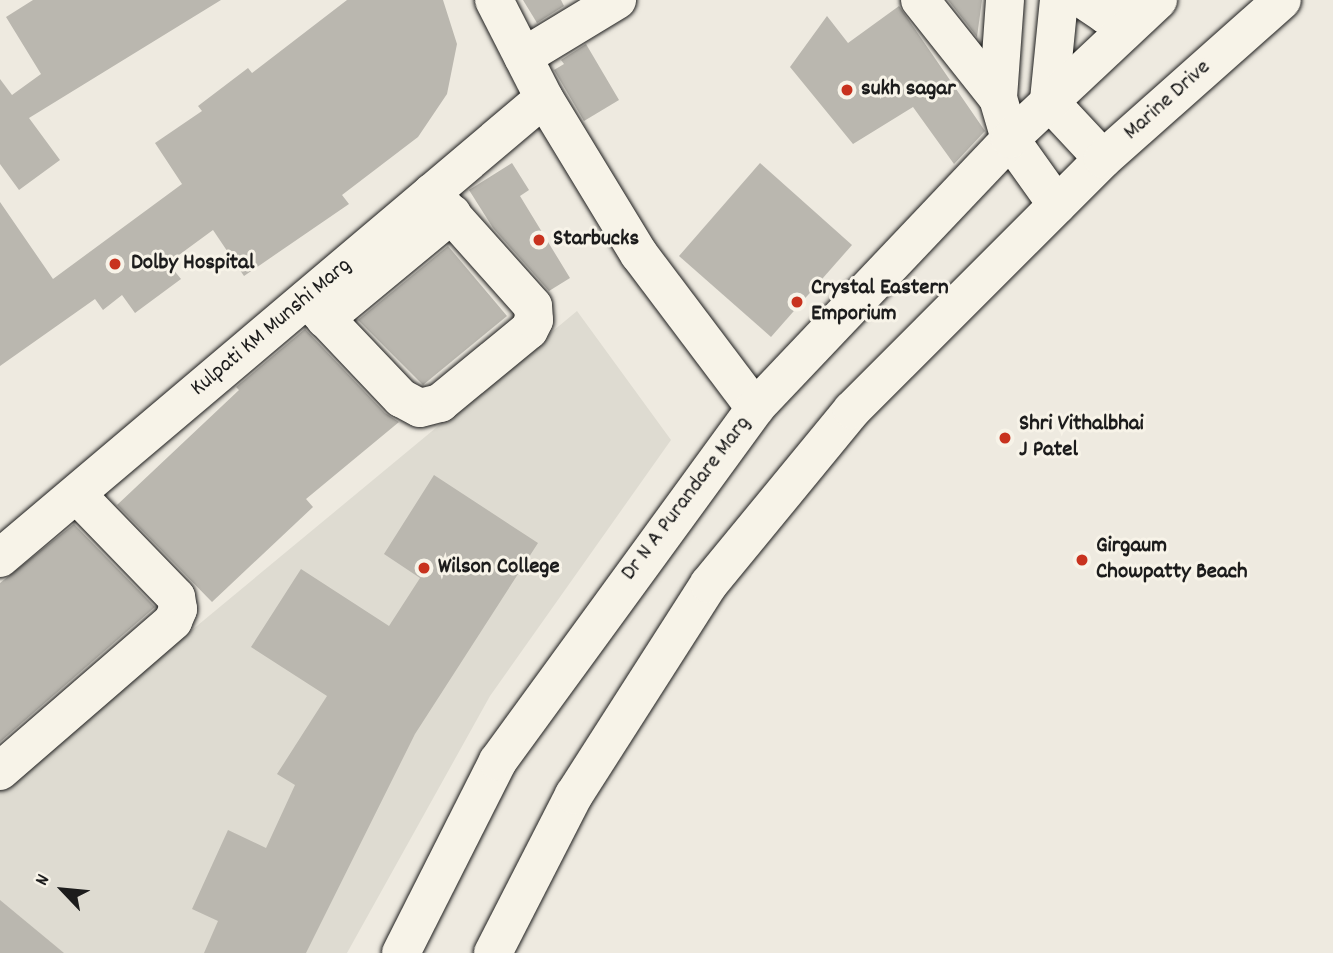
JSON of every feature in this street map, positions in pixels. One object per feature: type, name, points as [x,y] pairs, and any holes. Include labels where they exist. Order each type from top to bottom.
[{"type":"main road","points":[[494,0],[544,97],[639,254],[755,408]]},
{"type":"main road","points":[[523,57],[617,0]]},
{"type":"main road","points":[[920,0],[998,98]]},
{"type":"main road","points":[[493,953],[574,795],[709,584],[852,410],[1057,205],[1010,139],[998,98],[1005,0]]},
{"type":"main road","points":[[1059,0],[1049,101],[1102,159]]},
{"type":"main road","points":[[1084,0],[1106,15],[1148,9]]},
{"type":"main road","name":"Marine Drive","points":[[1057,205],[1102,159],[1282,0]]},
{"type":"main road","points":[[1049,101],[1148,9]]},
{"type":"main road","name":"Kulpati KM Munshi Marg","points":[[0,558],[316,309],[442,203],[544,97]]},
{"type":"main road","name":"Dr N A Purandare Marg","points":[[401,953],[498,761],[755,408],[1049,101]]},
{"type":"main road","points":[[316,309],[401,398],[420,408],[440,403],[529,330],[534,320],[533,306],[442,203]]},
{"type":"main road","points":[[0,771],[173,621],[178,609],[176,597],[77,495]]},
{"type":"shaded area","name":"Wilson College","points":[[577,311],[671,440],[490,696],[347,953],[0,953],[0,789]]},
{"type":"building","points":[[33,0],[221,0],[29,118],[60,160],[19,190],[0,164],[0,79],[12,95],[41,74],[6,17]]},
{"type":"building","points":[[347,0],[443,0],[457,44],[447,94],[418,137],[342,195],[349,204],[244,276],[213,230],[168,263],[181,279],[135,313],[122,295],[103,310],[95,299],[0,366],[0,202],[53,279],[182,184],[155,143],[202,111],[198,106],[248,68],[252,73]]},
{"type":"building","points":[[523,0],[561,0],[564,6],[537,23]]},
{"type":"building","points":[[948,0],[982,0],[977,37]]},
{"type":"building","points":[[899,6],[985,131],[954,164],[913,107],[853,144],[790,67],[827,16],[848,43]]},
{"type":"building","points":[[586,44],[619,100],[584,121],[554,70],[564,64],[561,60]]},
{"type":"building","points":[[512,163],[529,190],[520,196],[570,278],[549,291],[493,228],[469,190]]},
{"type":"building","points":[[760,163],[852,245],[771,337],[679,256]]},
{"type":"building","points":[[448,246],[507,316],[423,385],[358,320]]},
{"type":"building","points":[[305,329],[385,413],[399,422],[306,499],[313,507],[212,602],[117,505],[239,390],[236,387]]},
{"type":"building","points":[[434,475],[538,543],[415,734],[306,953],[204,953],[218,921],[192,909],[228,830],[266,848],[295,785],[277,774],[327,696],[251,647],[301,569],[389,626],[420,578],[384,554]]},
{"type":"building","points":[[74,524],[155,607],[0,742],[0,583]]},
{"type":"building","points":[[0,900],[64,953],[0,953]]},
{"type":"place","name":"sukh sagar","points":[[847,90]]},
{"type":"place","name":"Starbucks","points":[[539,240]]},
{"type":"place","name":"Dolby Hospital","points":[[115,264]]},
{"type":"place","name":"Crystal Eastern Emporium","points":[[797,302]]},
{"type":"place","name":"Shri Vithalbhai J Patel","points":[[1005,438]]},
{"type":"place","name":"Girgaum Chowpatty Beach","points":[[1082,560]]},
{"type":"place","name":"Wilson College","points":[[424,568]]}]
